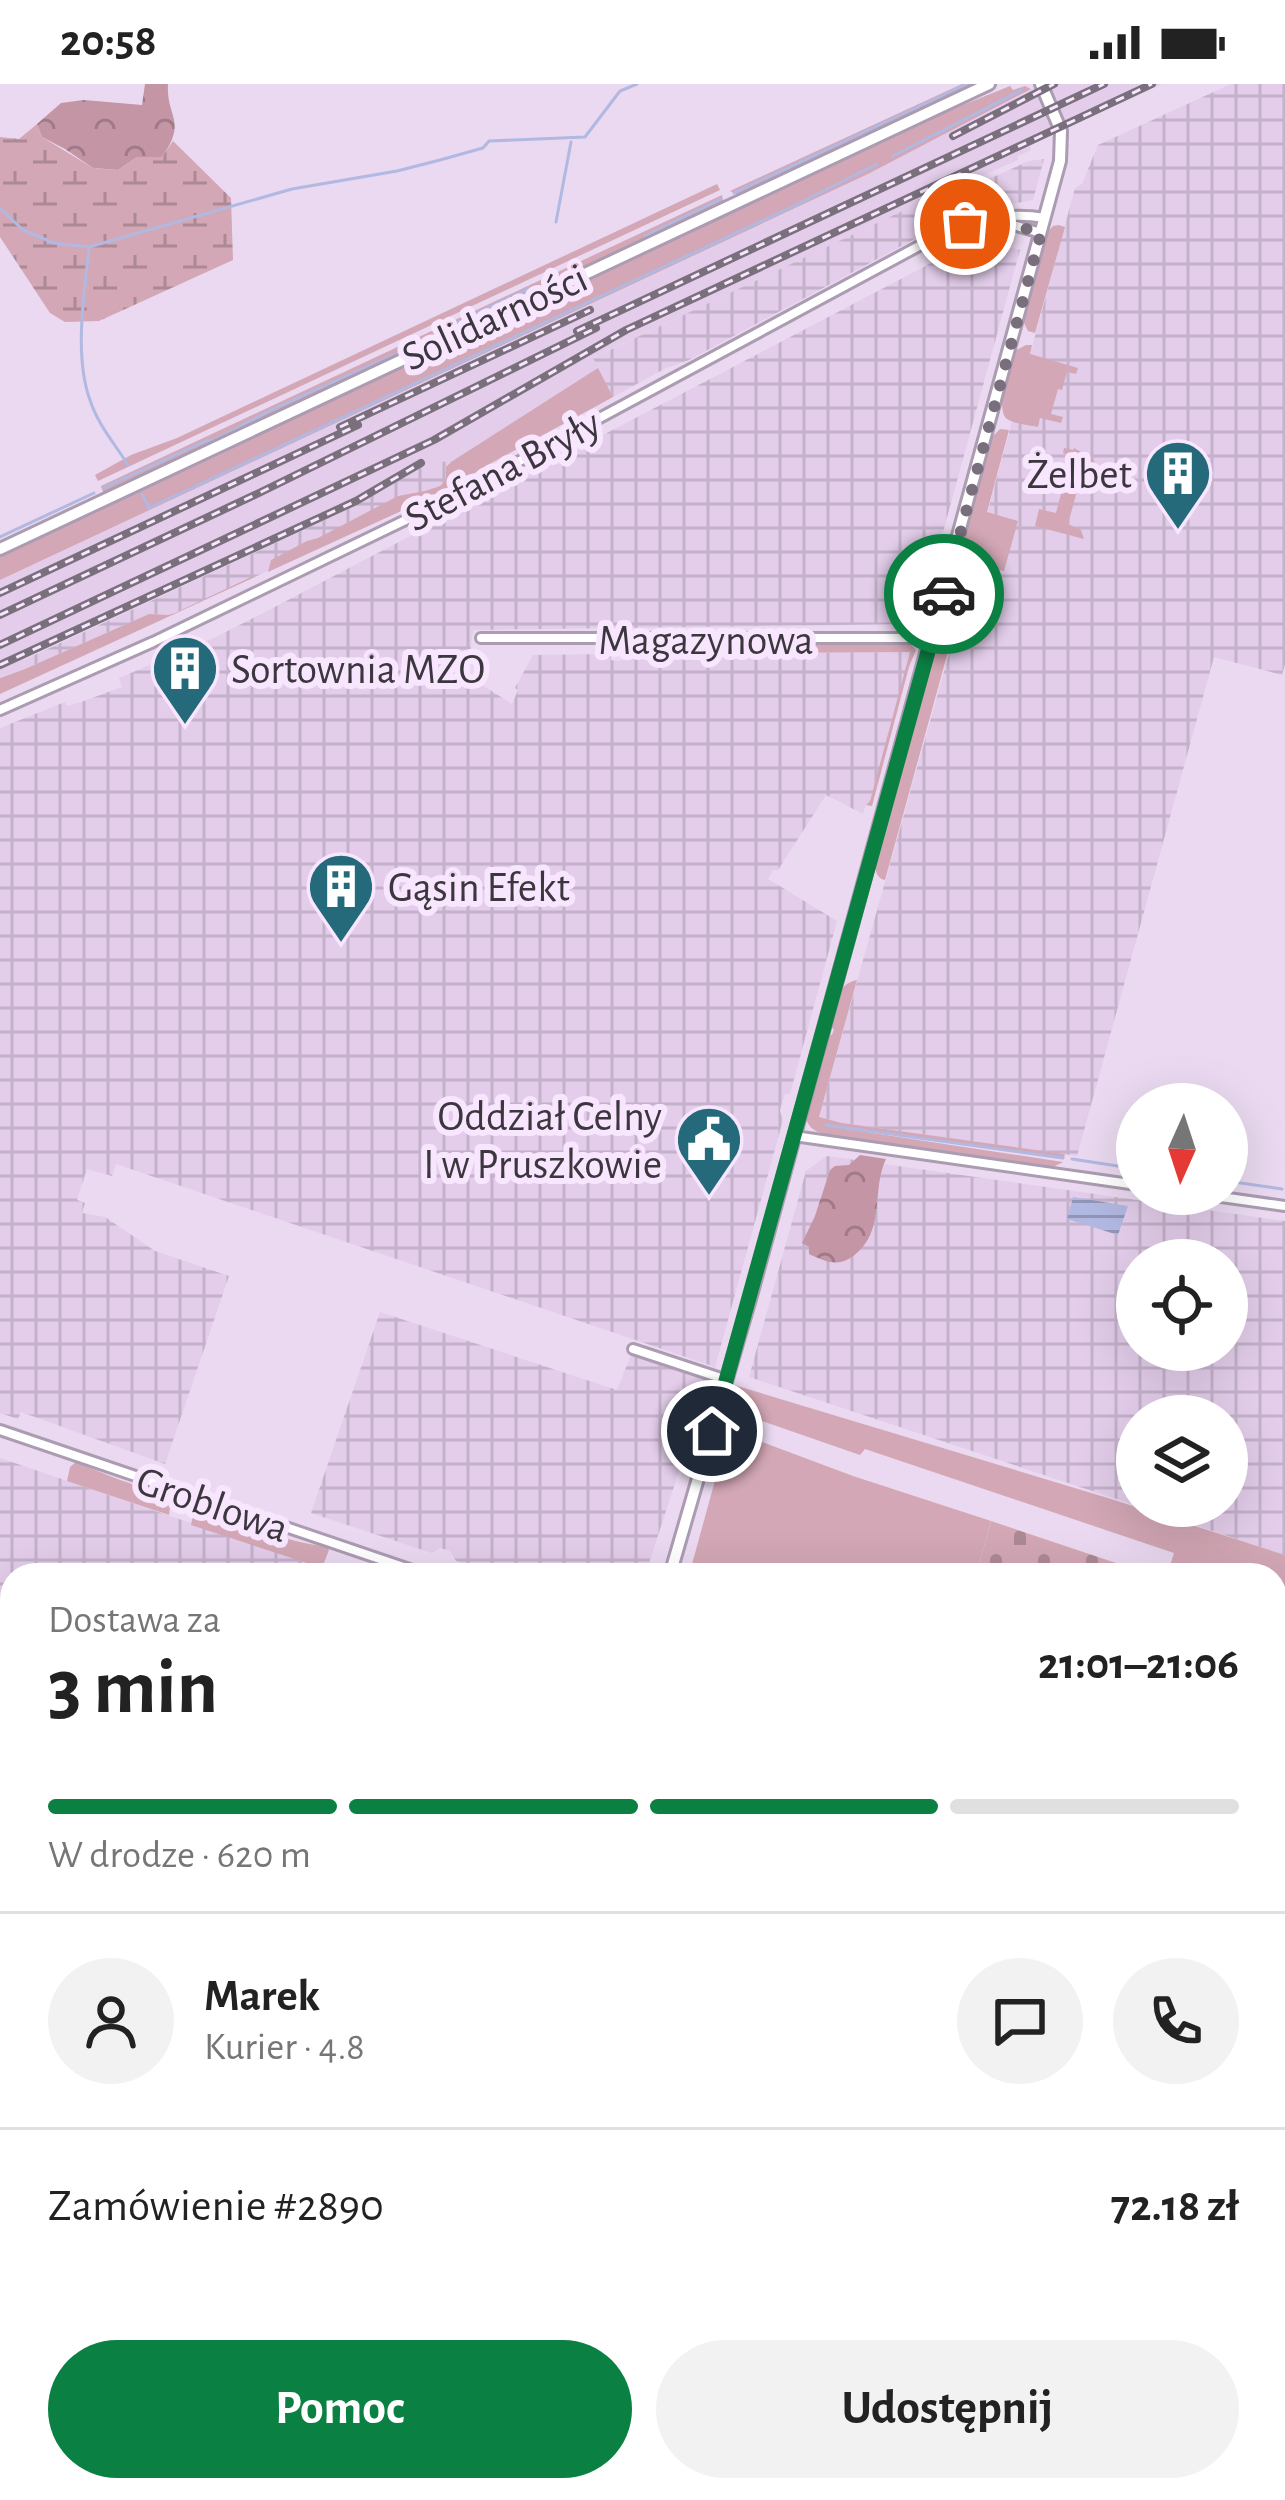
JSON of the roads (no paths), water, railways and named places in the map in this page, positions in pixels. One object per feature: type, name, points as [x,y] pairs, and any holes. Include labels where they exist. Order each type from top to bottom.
[{"type":"street","name":"Solidarności","points":[[0,549],[989,84]]},
{"type":"street","points":[[674,1563],[931,641],[1063,146],[1060,125],[1042,84]]},
{"type":"street","name":"Stefana Bryły","points":[[0,710],[449,499],[945,232],[1011,214],[1045,218]]},
{"type":"street","points":[[998,218],[1041,233]]},
{"type":"street","name":"Magazynowa","points":[[481,638],[931,641]]},
{"type":"street","points":[[794,1136],[1116,1182]]},
{"type":"street","points":[[1248,1201],[1285,1206]]},
{"type":"street","points":[[633,1349],[727,1380]]},
{"type":"street","name":"Groblowa","points":[[0,1430],[392,1563]]},
{"type":"water","points":[[1073,1197],[1116,1204],[1116,1215],[1125,1215],[1118,1235],[1067,1219]]},
{"type":"waterway","points":[[0,208],[23,230],[54,243],[89,247],[292,189],[440,160],[483,148],[489,141],[585,137],[620,91],[637,84]]},
{"type":"waterway","points":[[734,193],[967,84]]},
{"type":"waterway","points":[[893,156],[1022,90]]},
{"type":"waterway","points":[[556,222],[571,142]]},
{"type":"waterway","points":[[142,494],[149,508],[877,164]]},
{"type":"waterway","points":[[645,236],[721,199]]},
{"type":"waterway","points":[[89,249],[82,325],[85,383],[97,418],[128,465]]},
{"type":"waterway","points":[[103,488],[452,329],[453,324],[530,288]]},
{"type":"waterway","points":[[0,537],[94,493]]},
{"type":"waterway","points":[[826,1125],[1063,1158]]},
{"type":"waterway","points":[[1072,1159],[1116,1166]]},
{"type":"waterway","points":[[1248,1184],[1282,1189]]},
{"type":"railway","points":[[953,136],[1054,84]]},
{"type":"railway","points":[[577,331],[1104,84]]},
{"type":"railway","points":[[0,645],[434,440],[626,330],[1152,84]]},
{"type":"railway","points":[[340,427],[590,310]]},
{"type":"railway","points":[[0,615],[596,328]]},
{"type":"railway","points":[[0,593],[358,425]]},
{"type":"railway","points":[[0,665],[356,501],[421,463]]},
{"type":"place","name":"Żelbet","points":[[1178,532]]},
{"type":"place","name":"Sortownia MZO","points":[[185,727]]},
{"type":"place","name":"Gąsin Efekt","points":[[341,945]]},
{"type":"place","name":"Oddział Celny I w Pruszkowie","points":[[709,1198]]}]
